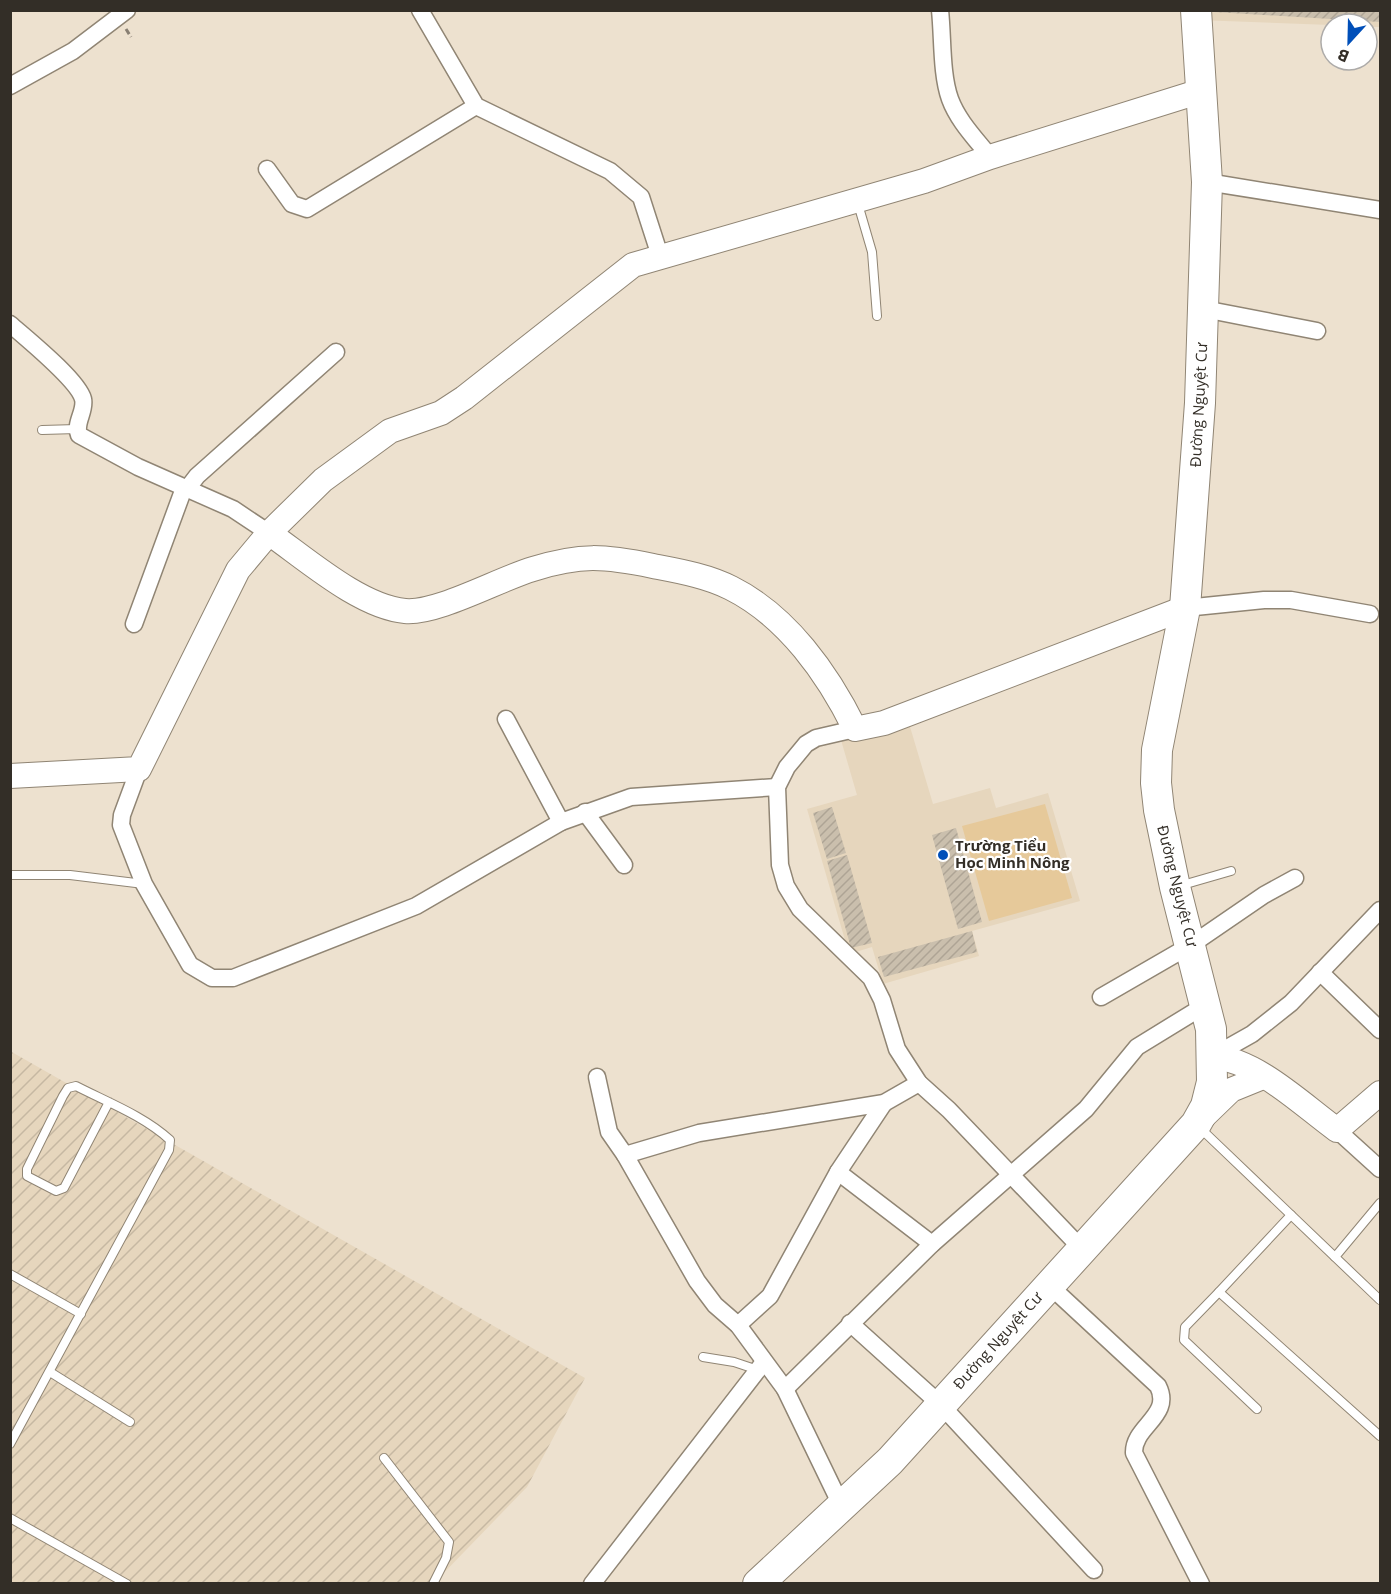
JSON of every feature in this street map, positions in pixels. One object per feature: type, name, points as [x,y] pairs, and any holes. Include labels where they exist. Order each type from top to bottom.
[{"type":"highway","name":"Đường Nguyệt Cư","points":[[758,1584],[890,1461],[1196,1124],[1208,1098],[1213,1056],[1207,1004],[1175,887],[1159,810],[1157,750],[1185,608],[1204,309],[1207,182],[1196,10]]},
{"type":"street","points":[[10,86],[74,51],[127,10]]},
{"type":"street","points":[[420,10],[476,106],[610,171],[626,182],[645,203],[660,256]]},
{"type":"street","points":[[940,10],[946,81],[950,99],[957,115],[990,157]]},
{"type":"street","points":[[777,787],[631,797],[585,812],[561,822],[416,906],[233,978],[212,978],[190,965],[144,884],[122,825],[122,815],[139,769],[238,570],[268,533],[323,480],[390,431],[441,413],[633,265],[924,181],[990,157],[1201,91]]},
{"type":"street","points":[[267,169],[292,204],[307,209],[476,106]]},
{"type":"street","points":[[1207,182],[1380,210]]},
{"type":"street","points":[[1204,309],[1317,331]]},
{"type":"street","points":[[10,324],[77,387],[84,403],[77,429],[79,435],[234,509],[375,603],[405,611],[435,606],[531,569],[571,557],[625,560],[705,578],[746,596],[791,634],[836,691],[855,729]]},
{"type":"street","points":[[134,624],[186,488],[196,476],[336,352]]},
{"type":"street","points":[[1081,1248],[1012,1175],[919,1083],[897,1048],[882,1000],[871,978],[800,909],[786,886],[780,865],[777,787],[787,767],[806,744],[816,738],[884,723],[1185,608],[1264,600],[1292,600],[1370,614]]},
{"type":"street","points":[[506,719],[561,822]]},
{"type":"street","points":[[10,776],[139,769]]},
{"type":"street","points":[[585,812],[624,865]]},
{"type":"street","points":[[1101,997],[1191,945],[1264,895],[1295,878]]},
{"type":"street","points":[[1213,1056],[1252,1034],[1291,1003],[1380,910]]},
{"type":"street","points":[[1320,972],[1380,1030]]},
{"type":"street","points":[[785,1389],[932,1244],[1086,1109],[1137,1047],[1207,1004]]},
{"type":"street","points":[[1213,1056],[1239,1063],[1263,1077],[1337,1130],[1380,1169]]},
{"type":"street","points":[[597,1077],[609,1132],[625,1155],[697,1281],[715,1305],[738,1325],[761,1366],[785,1389],[842,1507]]},
{"type":"street","points":[[1196,1124],[1231,1090],[1263,1077]]},
{"type":"street","points":[[625,1155],[699,1133],[884,1102],[919,1083]]},
{"type":"street","points":[[1337,1130],[1380,1094]]},
{"type":"street","points":[[738,1325],[770,1296],[837,1172],[884,1102]]},
{"type":"street","points":[[837,1172],[932,1244]]},
{"type":"street","points":[[1048,1285],[1161,1392],[1158,1414],[1138,1437],[1134,1453],[1201,1584]]},
{"type":"street","points":[[850,1323],[941,1405],[1094,1570]]},
{"type":"street","points":[[592,1584],[761,1366]]},
{"type":"lane","points":[[857,200],[872,252],[877,316]]},
{"type":"lane","points":[[42,430],[77,429]]},
{"type":"lane","points":[[1175,887],[1231,871]]},
{"type":"lane","points":[[10,875],[70,875],[144,884]]},
{"type":"lane","points":[[10,1444],[169,1150],[170,1140],[160,1131],[109,1102],[76,1086],[68,1088],[27,1169],[27,1176],[56,1191],[64,1188],[109,1102]]},
{"type":"lane","points":[[1196,1124],[1380,1300]]},
{"type":"lane","points":[[1335,1257],[1380,1203]]},
{"type":"lane","points":[[1257,1409],[1184,1340],[1185,1327],[1291,1215]]},
{"type":"lane","points":[[10,1274],[81,1314]]},
{"type":"lane","points":[[1219,1292],[1380,1436]]},
{"type":"lane","points":[[704,1357],[761,1366]]},
{"type":"lane","points":[[50,1372],[130,1422]]},
{"type":"lane","points":[[384,1458],[449,1542],[446,1558],[434,1584]]},
{"type":"lane","points":[[10,1518],[127,1584]]},
{"type":"shaded area","points":[[1197,11],[1380,11],[1380,27],[1379,12],[1319,12],[1319,25],[1197,20]]},
{"type":"shaded area","name":"Trường Tiểu Học Minh Nông","points":[[908,720],[933,804],[990,788],[996,808],[1048,793],[1080,901],[972,931],[979,956],[883,984],[872,947],[849,954],[807,809],[857,795],[841,740]]},
{"type":"shaded area","points":[[1045,804],[1072,898],[989,921],[962,826]]},
{"type":"shaded area","points":[[10,1051],[585,1378],[527,1487],[434,1583],[11,1583]]},
{"type":"building","points":[[1214,10],[1380,10],[1380,22],[1379,12],[1319,12],[1319,18],[1214,12]]},
{"type":"building","points":[[832,807],[846,853],[827,859],[813,813]]},
{"type":"building","points":[[956,828],[982,922],[958,929],[932,835]]},
{"type":"building","points":[[847,855],[872,943],[851,948],[827,861]]},
{"type":"building","points":[[972,931],[977,952],[884,977],[878,957]]},
{"type":"place","name":"Trường Tiểu Học Minh Nông","points":[[943,855]]}]
